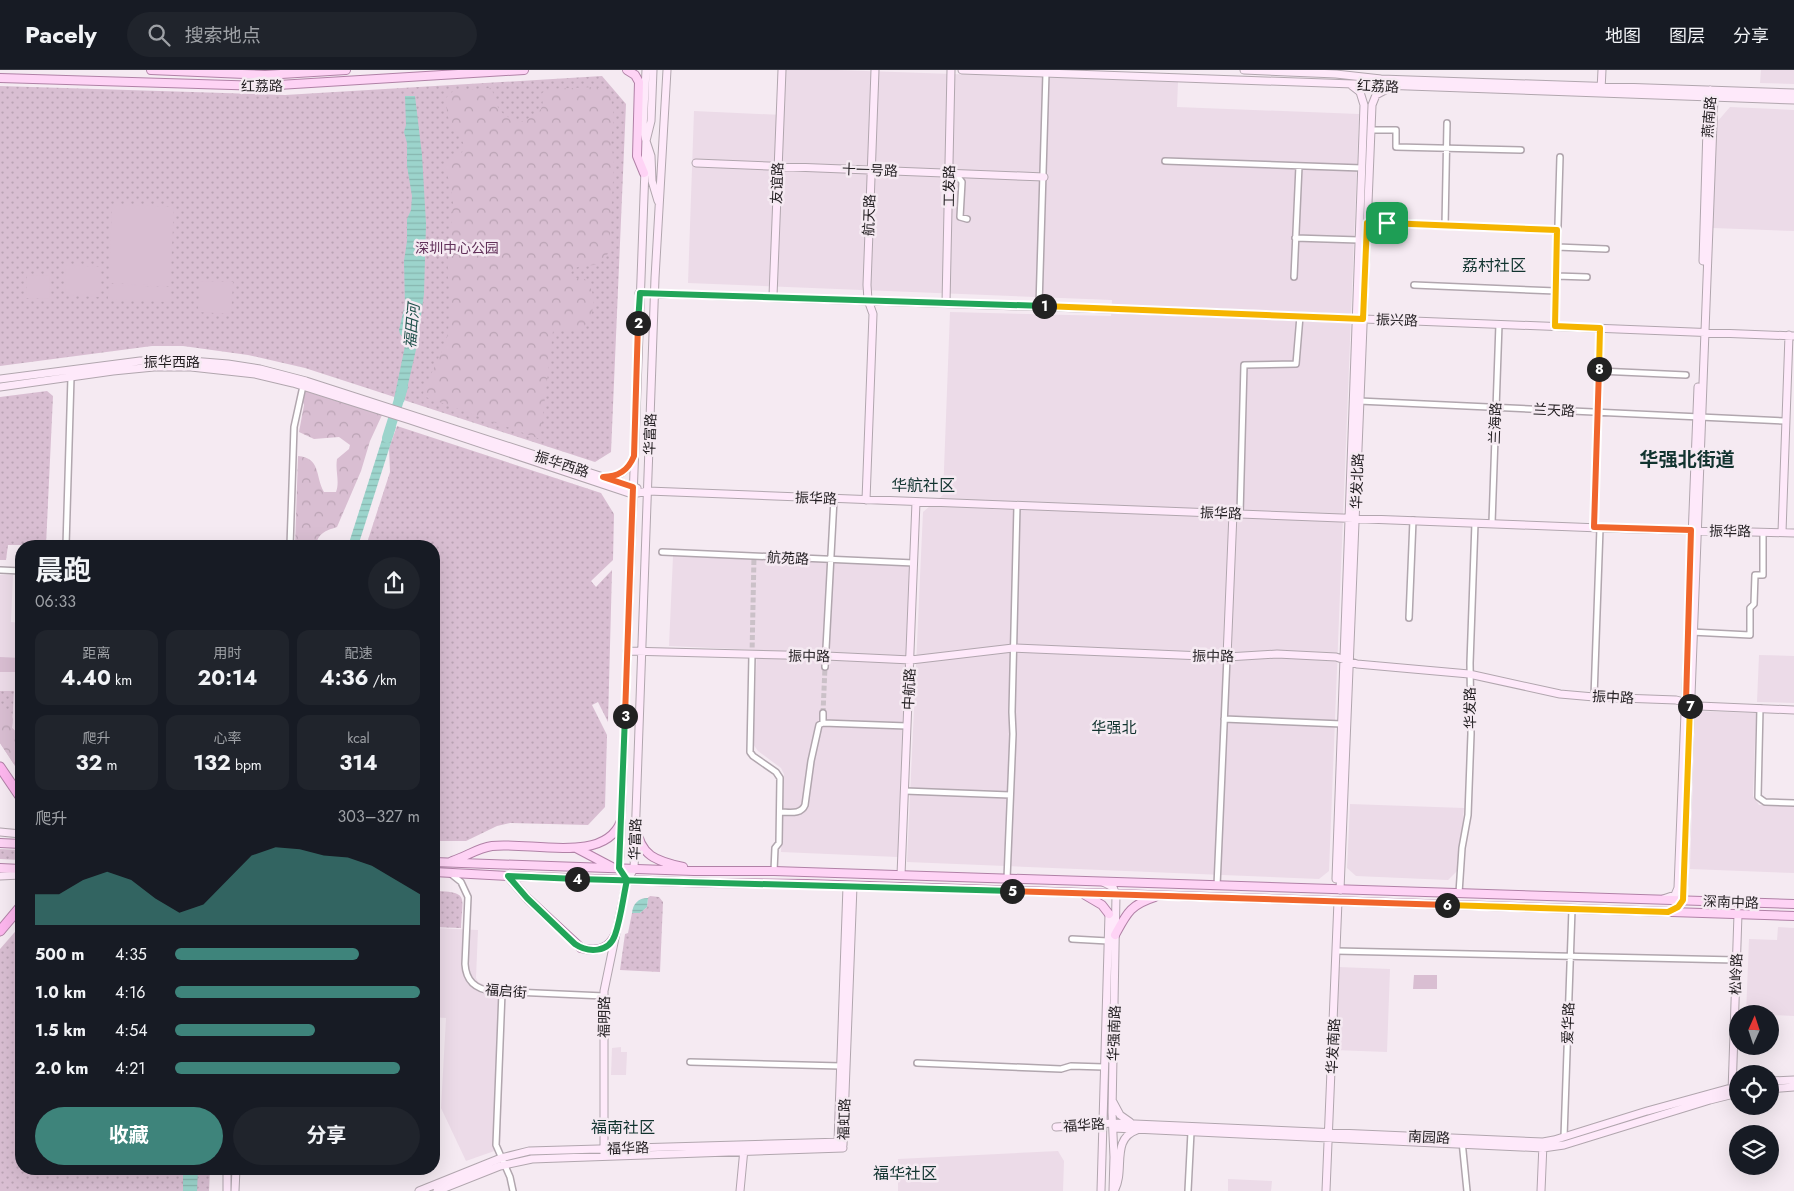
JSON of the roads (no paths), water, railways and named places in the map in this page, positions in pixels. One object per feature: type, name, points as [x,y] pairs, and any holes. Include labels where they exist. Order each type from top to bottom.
[{"type":"highway","points":[[0,767],[15,789]]},
{"type":"highway","points":[[0,931],[15,914]]},
{"type":"main road","name":"红荔路","points":[[151,70],[266,75],[346,70]]},
{"type":"main road","name":"红荔路","points":[[0,78],[262,86],[524,70]]},
{"type":"main road","points":[[627,70],[634,74],[639,82],[637,156],[644,174]]},
{"type":"main road","name":"华富路","points":[[646,70],[643,128],[651,156],[654,188],[659,204]]},
{"type":"main road","name":"华富路","points":[[653,70],[651,121],[646,141],[644,174],[619,868],[627,880],[634,869],[655,294],[667,70]]},
{"type":"main road","name":"友谊路","points":[[773,296],[782,70]]},
{"type":"main road","name":"航天路","points":[[868,300],[870,170],[875,70]]},
{"type":"main road","name":"工发路","points":[[946,302],[953,173],[951,70]]},
{"type":"main road","name":"红荔路","points":[[962,70],[1046,73],[1145,72],[1397,87],[1601,90]]},
{"type":"main road","name":"红荔路","points":[[1244,70],[1336,74],[1358,73],[1389,79],[1794,100]]},
{"type":"main road","points":[[1601,90],[1602,70]]},
{"type":"main road","name":"华发北路","points":[[1349,84],[1359,90],[1364,101],[1359,240],[1360,319]]},
{"type":"main road","name":"华发北路","points":[[1338,890],[1360,319],[1367,223],[1372,105],[1374,98],[1383,90],[1397,87]]},
{"type":"main road","name":"红荔路","points":[[1710,95],[1794,93]]},
{"type":"main road","name":"燕南路","points":[[1683,900],[1690,632],[1703,332],[1710,95]]},
{"type":"main road","name":"十一号路","points":[[696,163],[1044,177]]},
{"type":"main road","name":"振兴路","points":[[640,293],[946,302],[1791,336]]},
{"type":"main road","points":[[866,500],[873,314],[868,300]]},
{"type":"main road","points":[[1782,532],[1785,421],[1791,336]]},
{"type":"main road","name":"振华西路","points":[[0,379],[140,362],[202,362],[278,372],[377,407]]},
{"type":"main road","name":"振华西路","points":[[0,387],[139,368],[191,368],[255,374],[411,417],[603,477],[632,490]]},
{"type":"main road","name":"振华西路","points":[[411,417],[632,490],[648,491]]},
{"type":"main road","points":[[603,477],[611,477],[623,472],[631,464],[634,456]]},
{"type":"main road","name":"振华路","points":[[648,491],[1694,531],[1794,533]]},
{"type":"main road","name":"中航路","points":[[901,875],[916,502]]},
{"type":"main road","points":[[1227,657],[1237,513]]},
{"type":"main road","name":"振中路","points":[[627,652],[826,656],[911,660],[1014,648],[1227,657],[1277,654],[1336,657],[1347,661],[1469,674],[1551,692],[1594,697],[1688,702],[1699,706],[1794,710]]},
{"type":"main road","name":"华发北路","points":[[1338,890],[1342,724],[1347,661]]},
{"type":"main road","name":"燕南路","points":[[1660,900],[1675,895],[1678,888],[1688,702]]},
{"type":"main road","points":[[445,863],[492,846],[575,848],[602,843],[612,835],[621,821]]},
{"type":"main road","points":[[636,826],[642,845],[651,856],[665,863],[683,866],[694,871]]},
{"type":"main road","points":[[0,832],[15,833]]},
{"type":"main road","points":[[0,843],[15,844]]},
{"type":"main road","points":[[575,848],[605,864],[619,868]]},
{"type":"main road","name":"深南中路","points":[[440,863],[694,871],[774,871],[1794,904]]},
{"type":"main road","points":[[0,868],[15,869]]},
{"type":"main road","name":"深南中路","points":[[440,872],[627,880],[1794,916]]},
{"type":"main road","points":[[0,876],[15,875]]},
{"type":"main road","points":[[508,876],[527,898],[581,948],[589,950],[601,949],[609,944],[615,935]]},
{"type":"main road","name":"福明路","points":[[604,1153],[604,996],[627,880]]},
{"type":"main road","points":[[1103,882],[1113,887],[1116,895]]},
{"type":"main road","name":"福虹路","points":[[842,1144],[841,1066],[850,886]]},
{"type":"main road","name":"福虹路","points":[[842,1144],[850,886]]},
{"type":"main road","points":[[1081,893],[1102,904],[1109,914]]},
{"type":"main road","name":"华强南路","points":[[1114,1191],[1112,1097],[1116,982],[1116,895]]},
{"type":"main road","points":[[1115,935],[1124,917],[1130,910],[1144,901],[1160,896]]},
{"type":"main road","points":[[1668,912],[1678,907],[1683,900]]},
{"type":"main road","name":"华发南路","points":[[1326,1191],[1338,902]]},
{"type":"main road","name":"华强南路","points":[[1101,1191],[1109,914]]},
{"type":"main road","name":"松岭路","points":[[1735,1065],[1738,914]]},
{"type":"main road","points":[[1779,1081],[1794,1080]]},
{"type":"main road","points":[[1779,1089],[1794,1088]]},
{"type":"main road","name":"南园路","points":[[1543,1145],[1564,1137],[1729,1092]]},
{"type":"main road","name":"南园路","points":[[1113,1126],[1564,1145],[1729,1092]]},
{"type":"main road","points":[[1112,1097],[1120,1115],[1137,1127],[1122,1144],[1119,1177],[1114,1191]]},
{"type":"main road","name":"福华路","points":[[1056,1126],[1103,1123],[1113,1126]]},
{"type":"main road","name":"南园路","points":[[1137,1127],[1190,1132],[1329,1135]]},
{"type":"main road","name":"福华路","points":[[423,1190],[503,1161],[604,1153],[842,1144]]},
{"type":"main road","points":[[1541,1191],[1543,1145]]},
{"type":"main road","points":[[740,1191],[744,1148]]},
{"type":"main road","points":[[1103,1148],[1114,1148]]},
{"type":"main road","name":"福华路","points":[[436,1191],[503,1161]]},
{"type":"main road","points":[[226,1191],[227,1175]]},
{"type":"main road","points":[[235,1191],[236,1175]]},
{"type":"street","points":[[1039,306],[1046,73]]},
{"type":"street","points":[[1445,226],[1447,123]]},
{"type":"street","points":[[1371,130],[1396,130],[1396,147],[1521,150]]},
{"type":"street","points":[[1555,326],[1560,157]]},
{"type":"street","points":[[1165,161],[1362,168]]},
{"type":"street","points":[[1294,277],[1298,166]]},
{"type":"street","points":[[953,173],[962,182],[960,218],[967,219]]},
{"type":"street","points":[[1367,223],[1557,230]]},
{"type":"street","points":[[1295,238],[1359,240]]},
{"type":"street","points":[[1557,248],[1606,249]]},
{"type":"street","points":[[1556,276],[1586,277]]},
{"type":"street","points":[[1414,285],[1556,291]]},
{"type":"street","points":[[1237,513],[1244,365],[1296,364],[1300,316]]},
{"type":"street","name":"兰海路","points":[[1492,523],[1499,324]]},
{"type":"street","points":[[1594,697],[1597,412],[1600,328]]},
{"type":"street","points":[[1599,371],[1686,375]]},
{"type":"street","points":[[66,540],[71,377]]},
{"type":"street","points":[[290,540],[294,427],[303,386]]},
{"type":"street","name":"兰天路","points":[[1357,401],[1785,421]]},
{"type":"street","points":[[825,667],[834,499]]},
{"type":"street","points":[[1007,879],[1013,734],[1017,506]]},
{"type":"street","points":[[1409,618],[1413,520]]},
{"type":"street","name":"华发路","points":[[1460,893],[1462,848],[1468,814],[1471,734],[1469,674],[1476,522]]},
{"type":"street","points":[[1690,632],[1750,635],[1750,608],[1754,604],[1756,575],[1763,575],[1764,532]]},
{"type":"street","name":"航苑路","points":[[662,552],[914,563]]},
{"type":"street","points":[[0,570],[15,571]]},
{"type":"street","points":[[752,655],[750,752],[779,775],[779,843],[775,848],[774,871]]},
{"type":"street","points":[[1217,886],[1227,657]]},
{"type":"street","points":[[1760,708],[1758,797],[1764,802],[1794,803]]},
{"type":"street","points":[[780,812],[799,812],[806,805],[812,755],[819,726],[822,723],[823,713]]},
{"type":"street","points":[[1224,719],[1342,724]]},
{"type":"street","points":[[822,723],[907,726]]},
{"type":"street","points":[[905,791],[1010,795]]},
{"type":"street","name":"福启街","points":[[446,872],[459,880],[465,888],[468,897],[465,964],[471,983],[478,988],[488,991],[604,996]]},
{"type":"street","name":"爱华路","points":[[1564,1137],[1572,909]]},
{"type":"street","points":[[1072,939],[1108,941]]},
{"type":"street","points":[[1336,952],[1736,960]]},
{"type":"street","points":[[502,992],[496,1145],[510,1177],[513,1191]]},
{"type":"street","points":[[690,1062],[841,1066]]},
{"type":"street","points":[[917,1063],[1061,1069],[1071,1066],[1104,1068]]},
{"type":"street","points":[[1188,1191],[1190,1132]]},
{"type":"street","points":[[1462,1141],[1467,1191]]},
{"type":"water","points":[[405,96],[415,96],[422,155],[426,224],[424,294],[417,345],[404,402],[394,399],[406,341],[399,330],[405,305],[404,261],[407,241],[407,219],[411,210],[412,196],[407,166],[407,143],[404,132],[406,125]]},
{"type":"water","points":[[387,424],[396,427],[360,540],[350,540]]},
{"type":"water","points":[[648,898],[647,907],[640,913],[632,913],[637,902]]},
{"type":"water","points":[[183,1175],[198,1175],[197,1191],[183,1191]]},
{"type":"waterway","name":"福田河","points":[[387,438],[403,387]]},
{"type":"tunnel","points":[[752,655],[754,556]]},
{"type":"tunnel","points":[[823,713],[825,667]]},
{"type":"district","name":"荔村社区","points":[[1494,265]]},
{"type":"district","name":"华强北街道","points":[[1687,459]]},
{"type":"district","name":"华航社区","points":[[923,485]]},
{"type":"district","name":"华强北","points":[[1114,728]]},
{"type":"district","name":"福南社区","points":[[623,1127]]},
{"type":"district","name":"福华社区","points":[[905,1173]]},
{"type":"park label","name":"深圳中心公园","points":[[457,248]]}]
